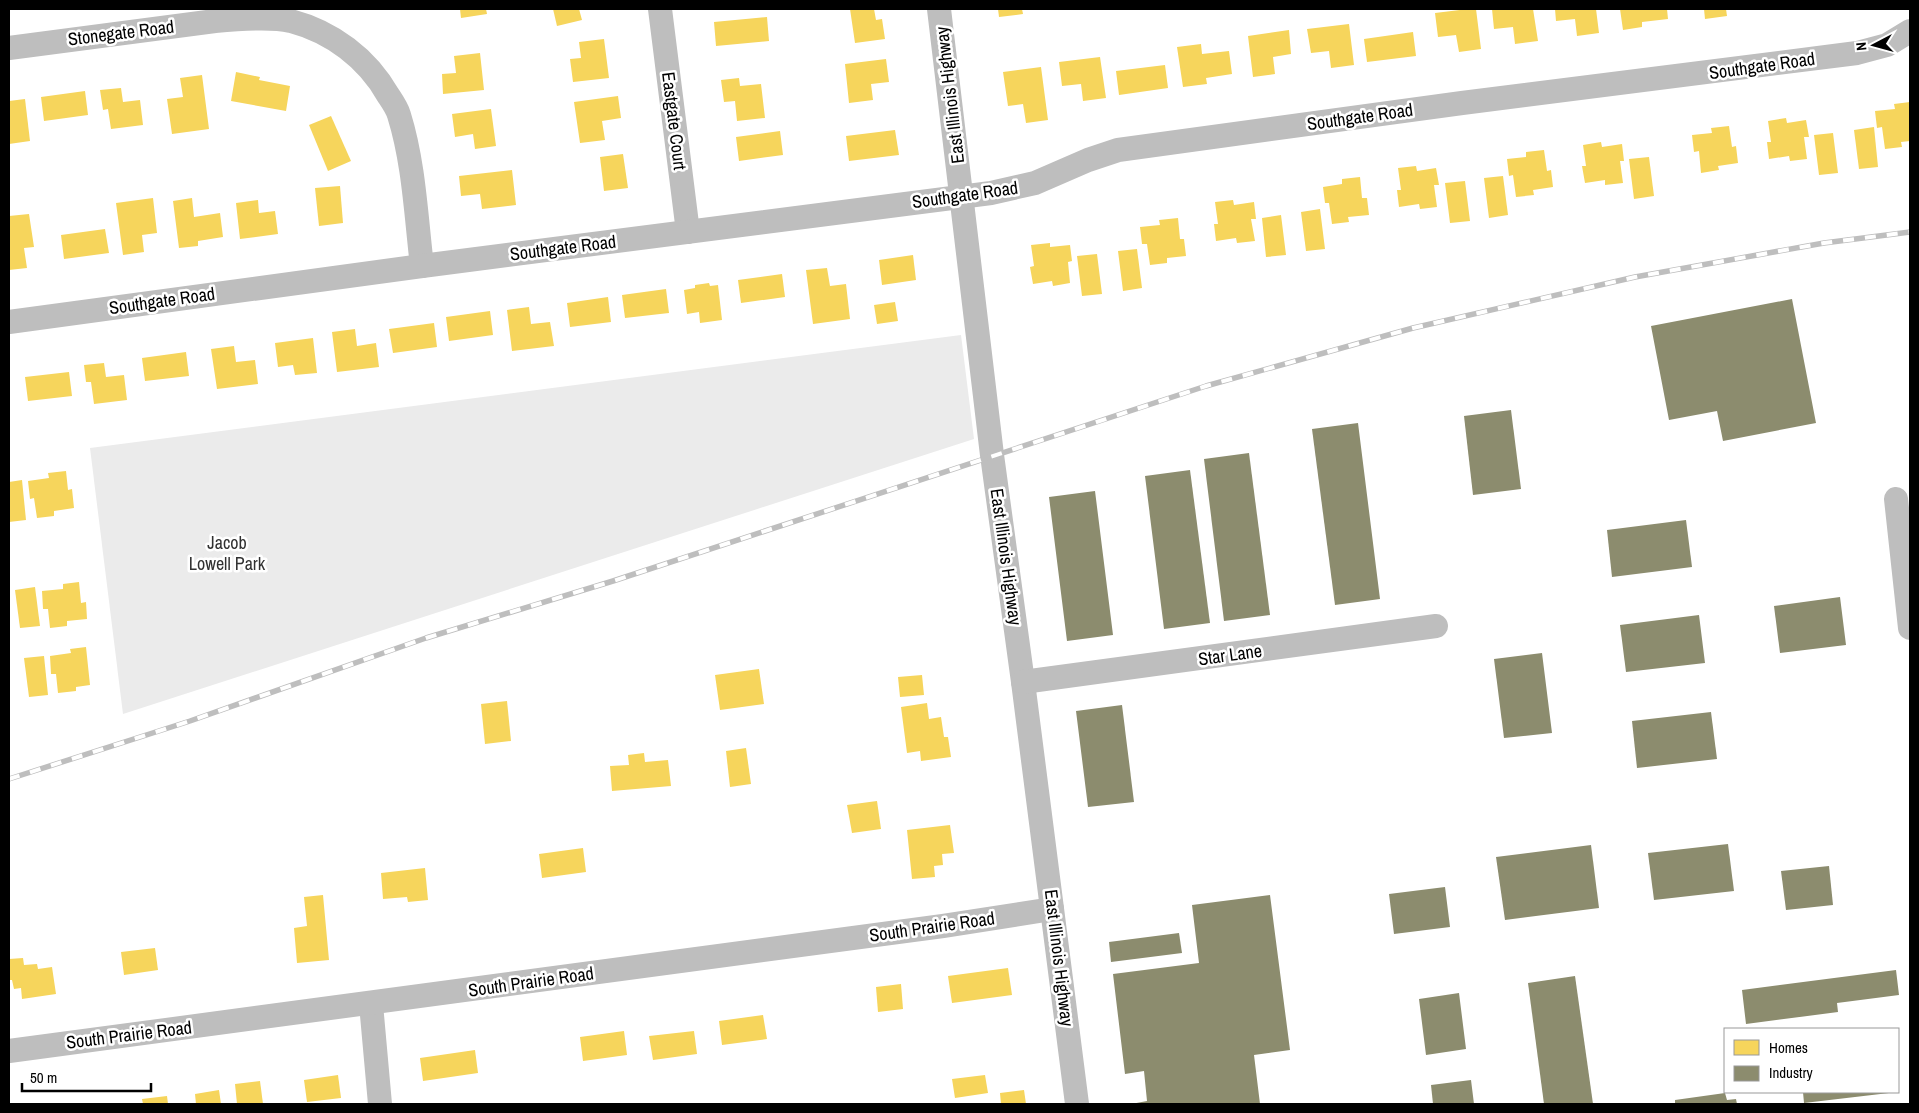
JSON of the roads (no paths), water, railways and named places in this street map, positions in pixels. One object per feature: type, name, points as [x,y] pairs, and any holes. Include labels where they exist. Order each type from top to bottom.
[{"type":"street","name":"Eastgate Court","points":[[660,9],[688,232]]},
{"type":"street","name":"East Illinois Highway","points":[[939,9],[992,455],[1077,1104]]},
{"type":"street","name":"Stonegate Road","points":[[9,48],[245,18],[289,21],[324,33],[354,52],[378,76],[398,113],[409,153],[422,266]]},
{"type":"street","name":"Southgate Road","points":[[9,322],[1008,190],[1035,184],[1088,160],[1125,148],[1857,53],[1887,44],[1910,31]]},
{"type":"street","points":[[1896,499],[1910,628]]},
{"type":"street","name":"Star Lane","points":[[1023,682],[1436,626]]},
{"type":"street","name":"South Prairie Road","points":[[9,1051],[934,928],[1052,909]]},
{"type":"street","points":[[370,1004],[380,1104]]},
{"type":"railway","points":[[9,779],[190,721],[426,638],[613,581],[1206,386],[1413,328],[1635,277],[1824,243],[1910,232]]},
{"type":"park label","name":"Jacob Lowell Park","points":[[227,553]]}]
